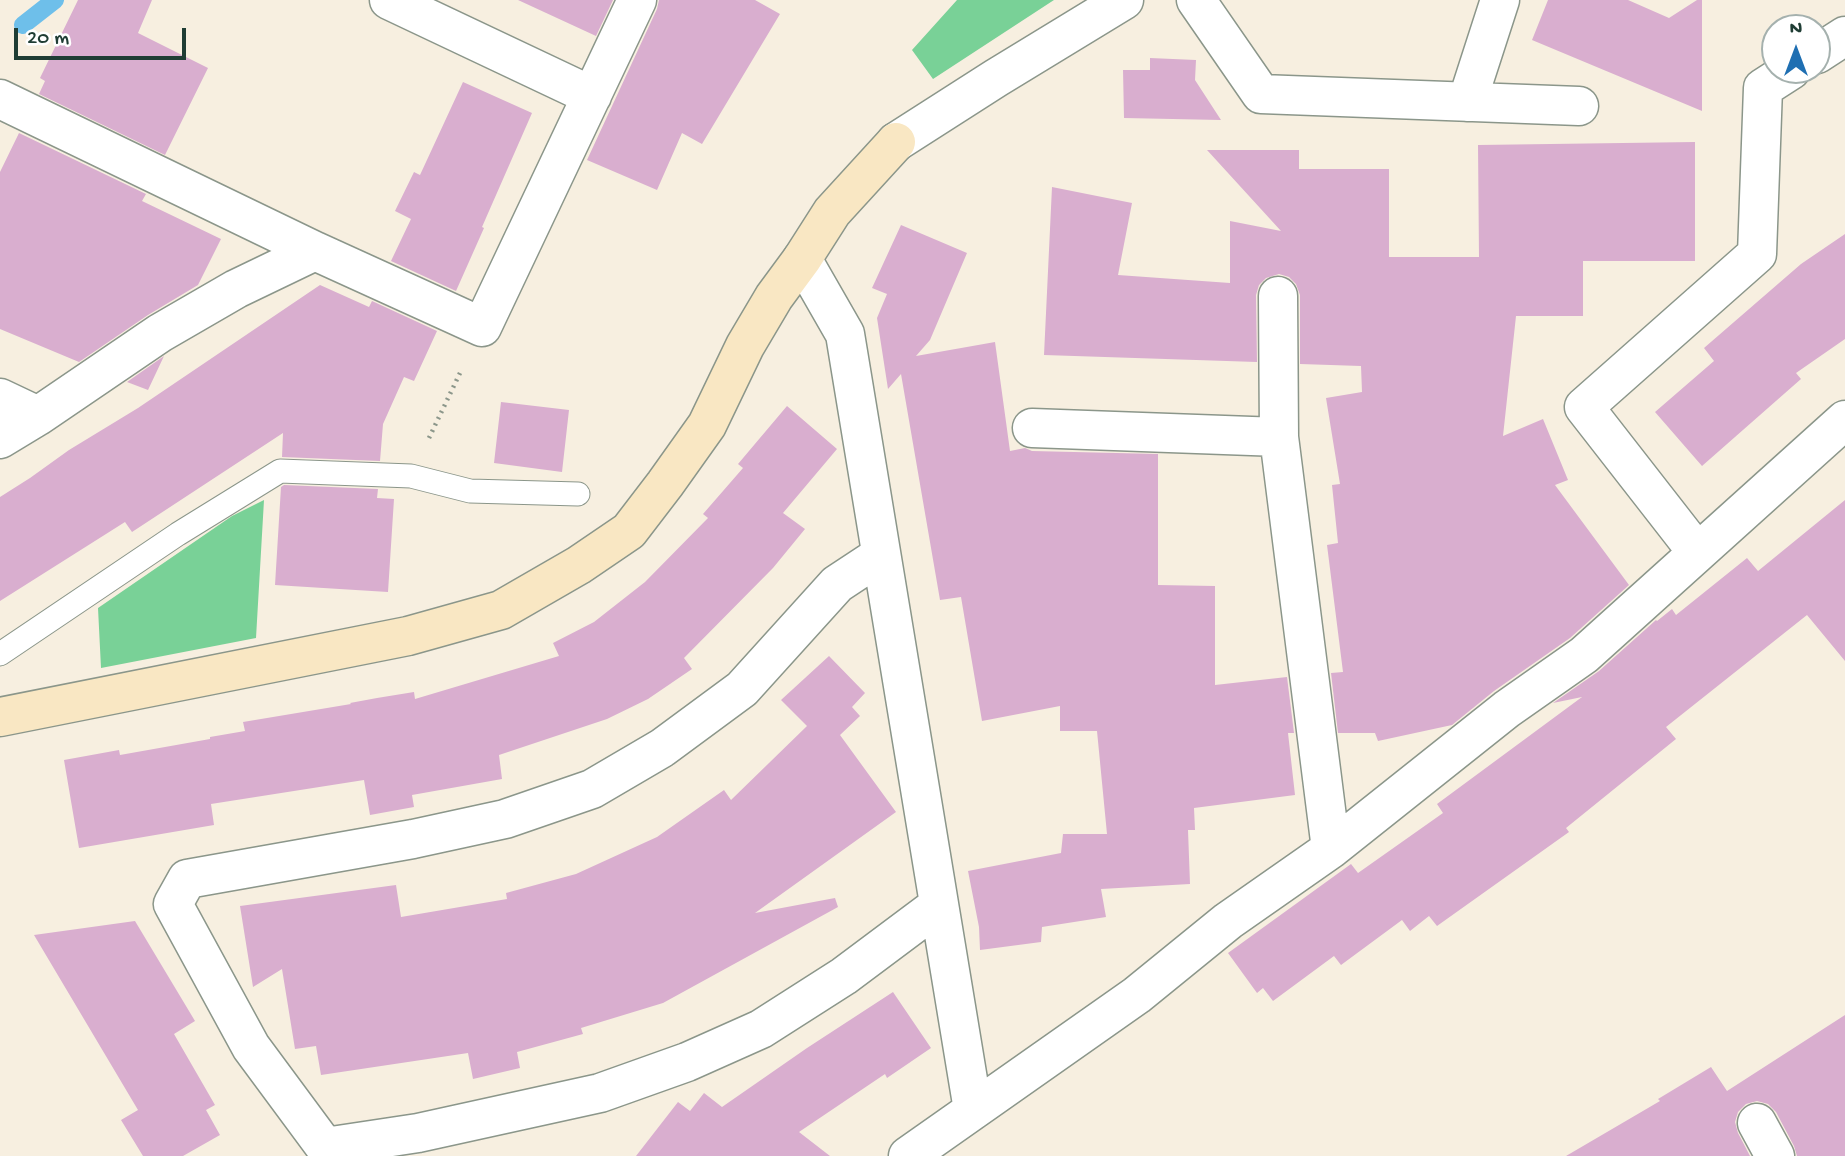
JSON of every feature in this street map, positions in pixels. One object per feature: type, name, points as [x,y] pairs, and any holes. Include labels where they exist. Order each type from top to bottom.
[{"type":"street","points":[[388,0],[592,96]]},
{"type":"street","points":[[0,99],[315,251],[482,327],[637,0]]},
{"type":"street","points":[[0,717],[408,636],[501,610],[579,565],[629,531],[707,425],[745,346],[774,297],[832,212],[896,142],[1124,0]]},
{"type":"street","points":[[1196,0],[1261,94],[1579,106]]},
{"type":"street","points":[[1467,102],[1500,0]]},
{"type":"street","points":[[1697,552],[1584,407],[1757,254],[1763,88],[1769,84]]},
{"type":"street","points":[[0,439],[171,327],[236,289],[315,251]]},
{"type":"street","points":[[802,259],[845,334],[973,1110]]},
{"type":"street","points":[[1278,296],[1279,438],[1331,849]]},
{"type":"street","points":[[0,398],[38,416]]},
{"type":"street","points":[[908,1156],[1137,995],[1228,921],[1331,849],[1507,709],[1584,655],[1845,420]]},
{"type":"street","points":[[1032,428],[1279,438]]},
{"type":"street","points":[[881,555],[837,584],[742,690],[662,748],[592,789],[505,819],[413,839],[187,879],[173,904],[251,1047],[330,1152],[600,1093],[687,1062],[761,1029],[844,976],[939,905]]},
{"type":"street","points":[[1757,1123],[1775,1156]]},
{"type":"lane","points":[[0,654],[178,534],[280,471],[411,476],[470,492],[578,494]]},
{"type":"path","points":[[411,476],[482,327]]},
{"type":"green space","points":[[957,0],[1054,0],[933,79],[912,50]]},
{"type":"green space","points":[[264,500],[256,638],[101,668],[98,608],[232,516]]},
{"type":"building","points":[[78,0],[152,0],[138,33],[208,68],[165,155],[39,94],[45,81],[40,78]]},
{"type":"building","points":[[518,0],[613,0],[596,36]]},
{"type":"building","points":[[659,0],[755,0],[780,14],[702,144],[682,133],[657,190],[587,160]]},
{"type":"building","points":[[1548,0],[1628,0],[1669,18],[1697,0],[1702,0],[1702,111],[1532,40]]},
{"type":"building","points":[[1150,58],[1196,60],[1195,80],[1221,120],[1124,118],[1123,70],[1150,70]]},
{"type":"building","points":[[463,82],[532,113],[456,291],[391,261],[411,219],[395,211],[414,172],[420,175]]},
{"type":"building","points":[[19,133],[146,194],[142,201],[221,239],[198,285],[79,362],[0,329],[0,172]]},
{"type":"building","points":[[1695,142],[1695,261],[1583,261],[1583,316],[1516,316],[1503,436],[1543,419],[1568,480],[1555,485],[1629,585],[1570,638],[1494,691],[1452,725],[1378,741],[1375,733],[1338,733],[1331,673],[1343,672],[1327,545],[1338,543],[1332,485],[1340,484],[1326,398],[1362,392],[1361,366],[1300,364],[1300,295],[1296,284],[1289,277],[1279,274],[1266,278],[1259,285],[1256,295],[1257,362],[1044,355],[1052,187],[1132,203],[1118,275],[1230,283],[1230,221],[1281,231],[1207,150],[1299,150],[1299,169],[1389,169],[1389,257],[1479,257],[1478,145]]},
{"type":"building","points":[[901,225],[967,253],[930,340],[916,356],[995,342],[1010,451],[1025,448],[1032,451],[1158,454],[1158,585],[1215,586],[1215,685],[1287,677],[1294,733],[1288,733],[1295,795],[1194,808],[1195,830],[1188,830],[1190,884],[1101,889],[1106,917],[1042,927],[1041,942],[980,950],[979,927],[968,871],[1061,853],[1063,834],[1107,834],[1097,731],[1060,731],[1060,706],[982,721],[961,597],[940,600],[901,374],[888,389],[877,318],[887,294],[872,288]]},
{"type":"building","points":[[1845,234],[1845,339],[1796,373],[1801,379],[1702,466],[1655,412],[1714,361],[1704,348],[1801,264]]},
{"type":"building","points":[[320,285],[369,307],[372,301],[437,331],[414,381],[404,377],[383,424],[380,461],[282,457],[283,433],[132,532],[125,522],[0,601],[0,497]]},
{"type":"building","points":[[164,356],[148,390],[127,382]]},
{"type":"building","points":[[501,402],[569,410],[562,472],[494,463]]},
{"type":"building","points":[[787,406],[837,449],[783,513],[805,529],[773,568],[684,658],[692,669],[648,699],[607,719],[499,755],[502,779],[412,795],[414,807],[370,815],[364,780],[211,804],[214,825],[79,848],[64,760],[119,750],[120,755],[210,739],[245,731],[243,722],[377,698],[414,692],[415,699],[559,656],[553,643],[594,622],[645,582],[708,518],[703,514],[743,468],[738,464]]},
{"type":"building","points":[[281,487],[378,489],[377,498],[394,499],[388,592],[275,585]]},
{"type":"building","points":[[1845,500],[1845,661],[1807,615],[1666,727],[1676,739],[1566,828],[1569,832],[1437,926],[1429,916],[1410,931],[1402,920],[1341,965],[1334,956],[1273,1001],[1263,988],[1257,993],[1228,953],[1351,864],[1358,873],[1443,813],[1437,804],[1582,697],[1553,703],[1599,671],[1656,620],[1672,609],[1676,615],[1747,558],[1758,571]]},
{"type":"building","points":[[829,656],[865,693],[852,707],[860,716],[840,735],[896,812],[755,913],[835,898],[838,907],[663,1003],[581,1028],[583,1034],[517,1052],[520,1068],[473,1079],[468,1053],[321,1075],[316,1046],[295,1049],[282,969],[253,987],[240,906],[396,885],[401,917],[507,899],[506,893],[576,874],[657,837],[724,790],[731,800],[807,726],[781,700]]},
{"type":"building","points":[[135,921],[195,1021],[174,1034],[215,1105],[206,1110],[220,1135],[183,1156],[143,1156],[121,1120],[138,1110],[34,935]]},
{"type":"building","points":[[893,992],[931,1048],[887,1078],[885,1074],[799,1132],[830,1156],[636,1156],[678,1102],[690,1111],[704,1093],[722,1107]]},
{"type":"building","points":[[1845,1015],[1845,1156],[1797,1156],[1776,1112],[1768,1104],[1757,1101],[1746,1104],[1738,1112],[1735,1122],[1750,1156],[1566,1156],[1660,1101],[1658,1099],[1711,1067],[1727,1091]]},
{"type":"waterway","points":[[23,25],[55,0]]}]
